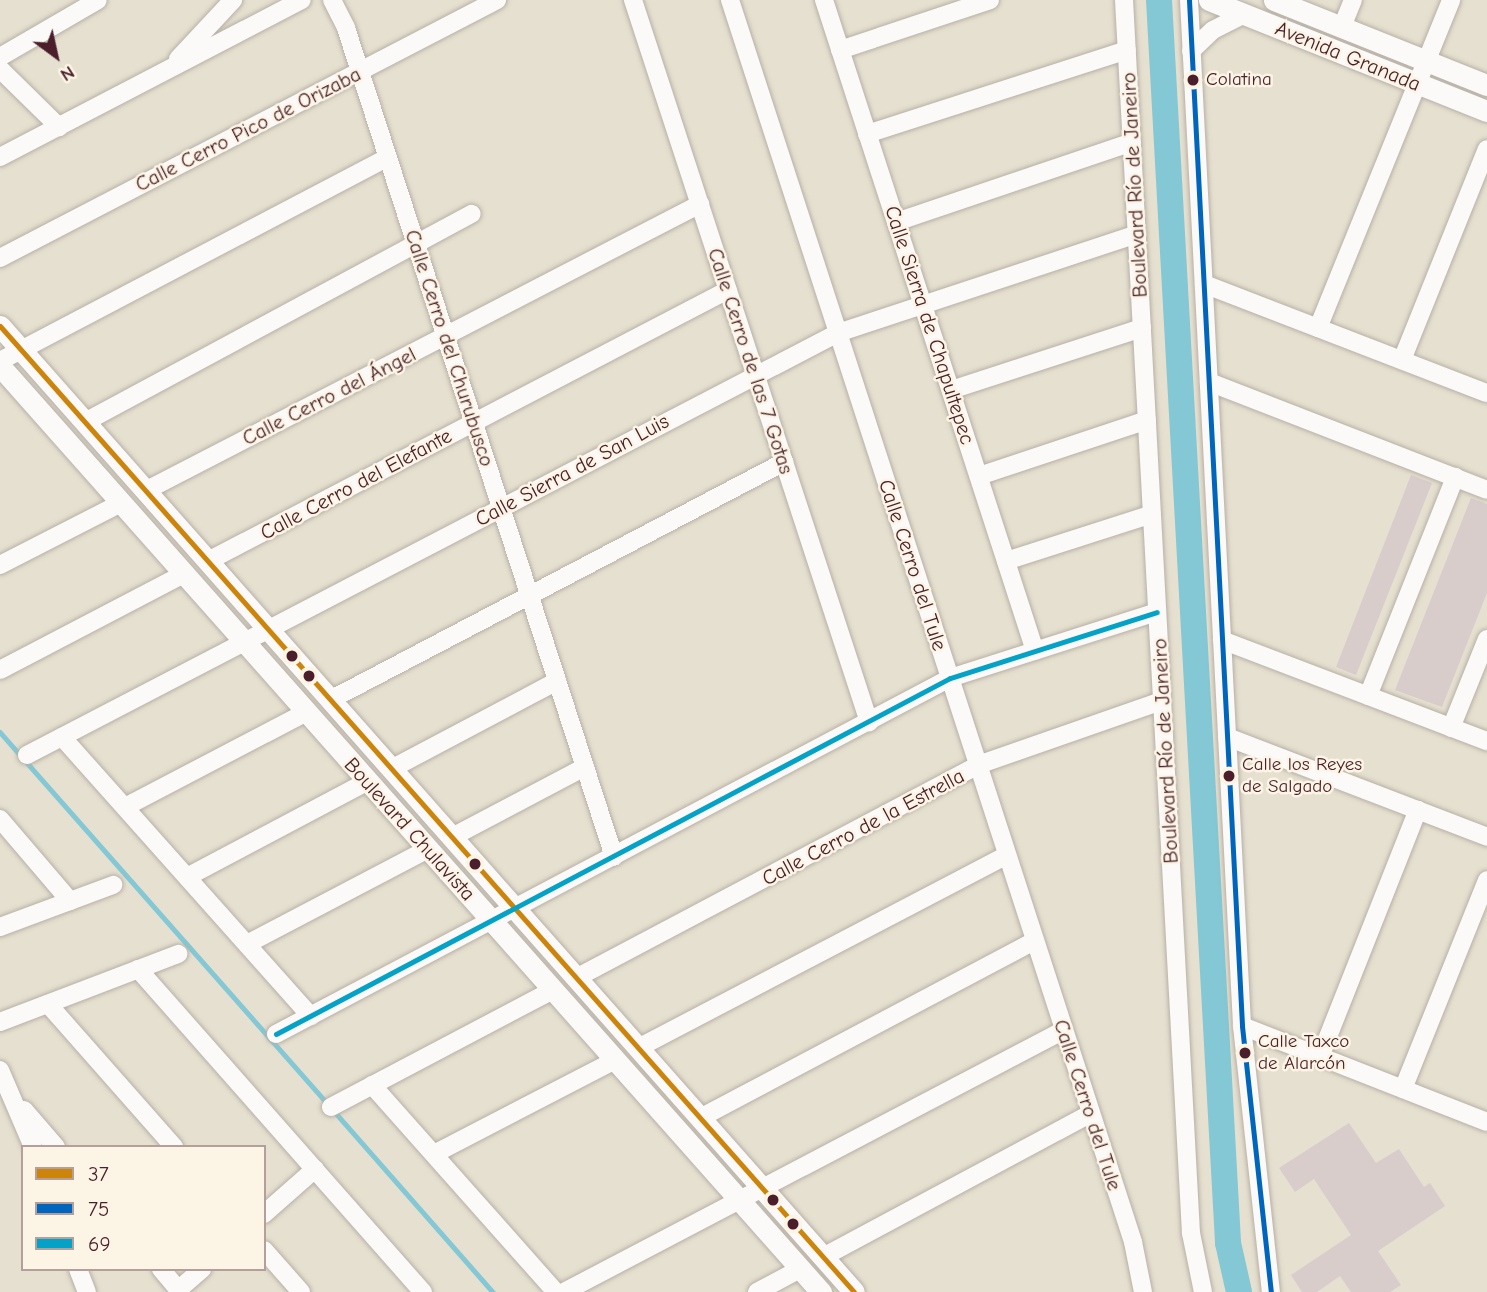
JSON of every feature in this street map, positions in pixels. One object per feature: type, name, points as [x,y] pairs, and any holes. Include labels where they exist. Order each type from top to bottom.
[{"type":"main road","name":"Avenida Granada","points":[[1209,0],[1487,111]]},
{"type":"main road","name":"Avenida Granada","points":[[1274,0],[1487,85]]},
{"type":"main road","name":"Boulevard Chulavista","points":[[0,326],[854,1292]]},
{"type":"main road","name":"Boulevard Chulavista","points":[[0,363],[821,1292]]},
{"type":"street","points":[[0,57],[98,0]]},
{"type":"street","points":[[168,70],[233,0]]},
{"type":"street","points":[[0,157],[302,0]]},
{"type":"street","name":"Calle Cerro del Churubusco","points":[[332,0],[360,71],[614,857]]},
{"type":"street","name":"Calle Cerro Pico de Orizaba","points":[[0,258],[497,0]]},
{"type":"street","name":"Calle Cerro de las 7 Gotas","points":[[633,0],[869,722]]},
{"type":"street","name":"Calle Cerro del Tule","points":[[730,0],[1133,1242],[1143,1292]]},
{"type":"street","name":"Calle Sierra de Chapultepec","points":[[824,0],[1035,651]]},
{"type":"street","points":[[840,50],[990,0]]},
{"type":"street","name":"Boulevard Río de Janeiro","points":[[1124,0],[1191,1233],[1203,1292]]},
{"type":"street","points":[[1189,0],[1242,1027],[1271,1292]]},
{"type":"street","points":[[1342,27],[1353,0]]},
{"type":"street","points":[[1318,328],[1451,0]]},
{"type":"street","points":[[1191,51],[1213,30],[1244,14]]},
{"type":"street","points":[[867,134],[1127,50]]},
{"type":"street","points":[[0,69],[59,127]]},
{"type":"street","points":[[896,222],[1132,142]]},
{"type":"street","points":[[1402,360],[1487,149]]},
{"type":"street","points":[[0,363],[388,157]]},
{"type":"street","name":"Calle Cerro del Ángel","points":[[145,491],[700,204]]},
{"type":"street","points":[[85,422],[472,214]]},
{"type":"street","name":"Calle Sierra de San Luis","points":[[27,755],[838,333],[1137,234]]},
{"type":"street","points":[[1204,284],[1487,393]]},
{"type":"street","name":"Calle Cerro del Elefante","points":[[208,561],[728,290]]},
{"type":"street","points":[[951,390],[1142,328]]},
{"type":"street","points":[[1209,382],[1487,490]]},
{"type":"street","points":[[979,476],[1147,420]]},
{"type":"street","points":[[330,700],[784,462]]},
{"type":"street","points":[[1368,696],[1455,477]]},
{"type":"street","points":[[0,565],[121,503]]},
{"type":"street","points":[[1006,561],[1152,514]]},
{"type":"street","points":[[1,668],[184,574]]},
{"type":"street","points":[[276,1034],[950,678],[1157,612]]},
{"type":"street","points":[[1451,728],[1487,639]]},
{"type":"street","points":[[1222,640],[1487,741]]},
{"type":"street","points":[[391,769],[558,681]]},
{"type":"street","name":"Calle Cerro de la Estrella","points":[[576,978],[978,765],[1162,702]]},
{"type":"street","points":[[125,807],[307,712]]},
{"type":"street","points":[[62,737],[311,1016]]},
{"type":"street","points":[[1227,737],[1487,837]]},
{"type":"street","points":[[452,837],[585,767]]},
{"type":"street","points":[[187,877],[368,781]]},
{"type":"street","points":[[1320,1057],[1418,810]]},
{"type":"street","points":[[0,819],[70,901]]},
{"type":"street","points":[[247,944],[428,849]]},
{"type":"street","points":[[638,1048],[1007,855]]},
{"type":"street","points":[[1403,1089],[1487,880]]},
{"type":"street","points":[[0,927],[113,885]]},
{"type":"street","points":[[700,1118],[1035,941]]},
{"type":"street","points":[[0,1022],[178,954]]},
{"type":"street","points":[[138,969],[423,1292]]},
{"type":"street","points":[[331,1107],[553,990]]},
{"type":"street","points":[[48,1004],[172,1145]]},
{"type":"street","points":[[1242,1027],[1487,1122]]},
{"type":"street","points":[[564,1292],[1064,1030]]},
{"type":"street","points":[[434,1154],[615,1060]]},
{"type":"street","points":[[0,1070],[15,1098],[32,1145]]},
{"type":"street","points":[[372,1085],[556,1292]]},
{"type":"street","points":[[15,1098],[54,1145]]},
{"type":"street","points":[[822,1257],[1091,1113]]},
{"type":"street","points":[[266,1212],[314,1169]]},
{"type":"street","points":[[266,1252],[301,1292]]},
{"type":"street","points":[[757,1292],[800,1269]]},
{"type":"street","points":[[79,1271],[87,1292]]},
{"type":"street","points":[[163,1271],[179,1291],[200,1271]]},
{"type":"building","points":[[1411,475],[1432,483],[1356,675],[1336,667]]},
{"type":"building","points":[[1471,498],[1487,504],[1487,593],[1442,707],[1395,690]]},
{"type":"building","points":[[1349,1123],[1376,1163],[1399,1149],[1424,1187],[1430,1183],[1445,1206],[1378,1251],[1401,1285],[1390,1292],[1351,1292],[1340,1276],[1317,1292],[1302,1292],[1291,1275],[1351,1235],[1314,1179],[1295,1192],[1279,1168]]},
{"type":"waterway","points":[[1159,0],[1228,1243],[1239,1292]]},
{"type":"waterway","points":[[0,732],[328,1104]]},
{"type":"waterway","points":[[334,1111],[493,1292]]},
{"type":"transit line","name":"75","points":[[1189,0],[1242,1026],[1271,1292]]},
{"type":"transit line","name":"37","points":[[0,326],[854,1292]]},
{"type":"transit line","name":"69","points":[[276,1034],[950,678],[1157,612]]},
{"type":"place","name":"Colatina","points":[[1193,80]]},
{"type":"place","name":"Calle los Reyes de Salgado","points":[[1229,776]]},
{"type":"place","name":"Calle Taxco de Alarcón","points":[[1245,1053]]}]
